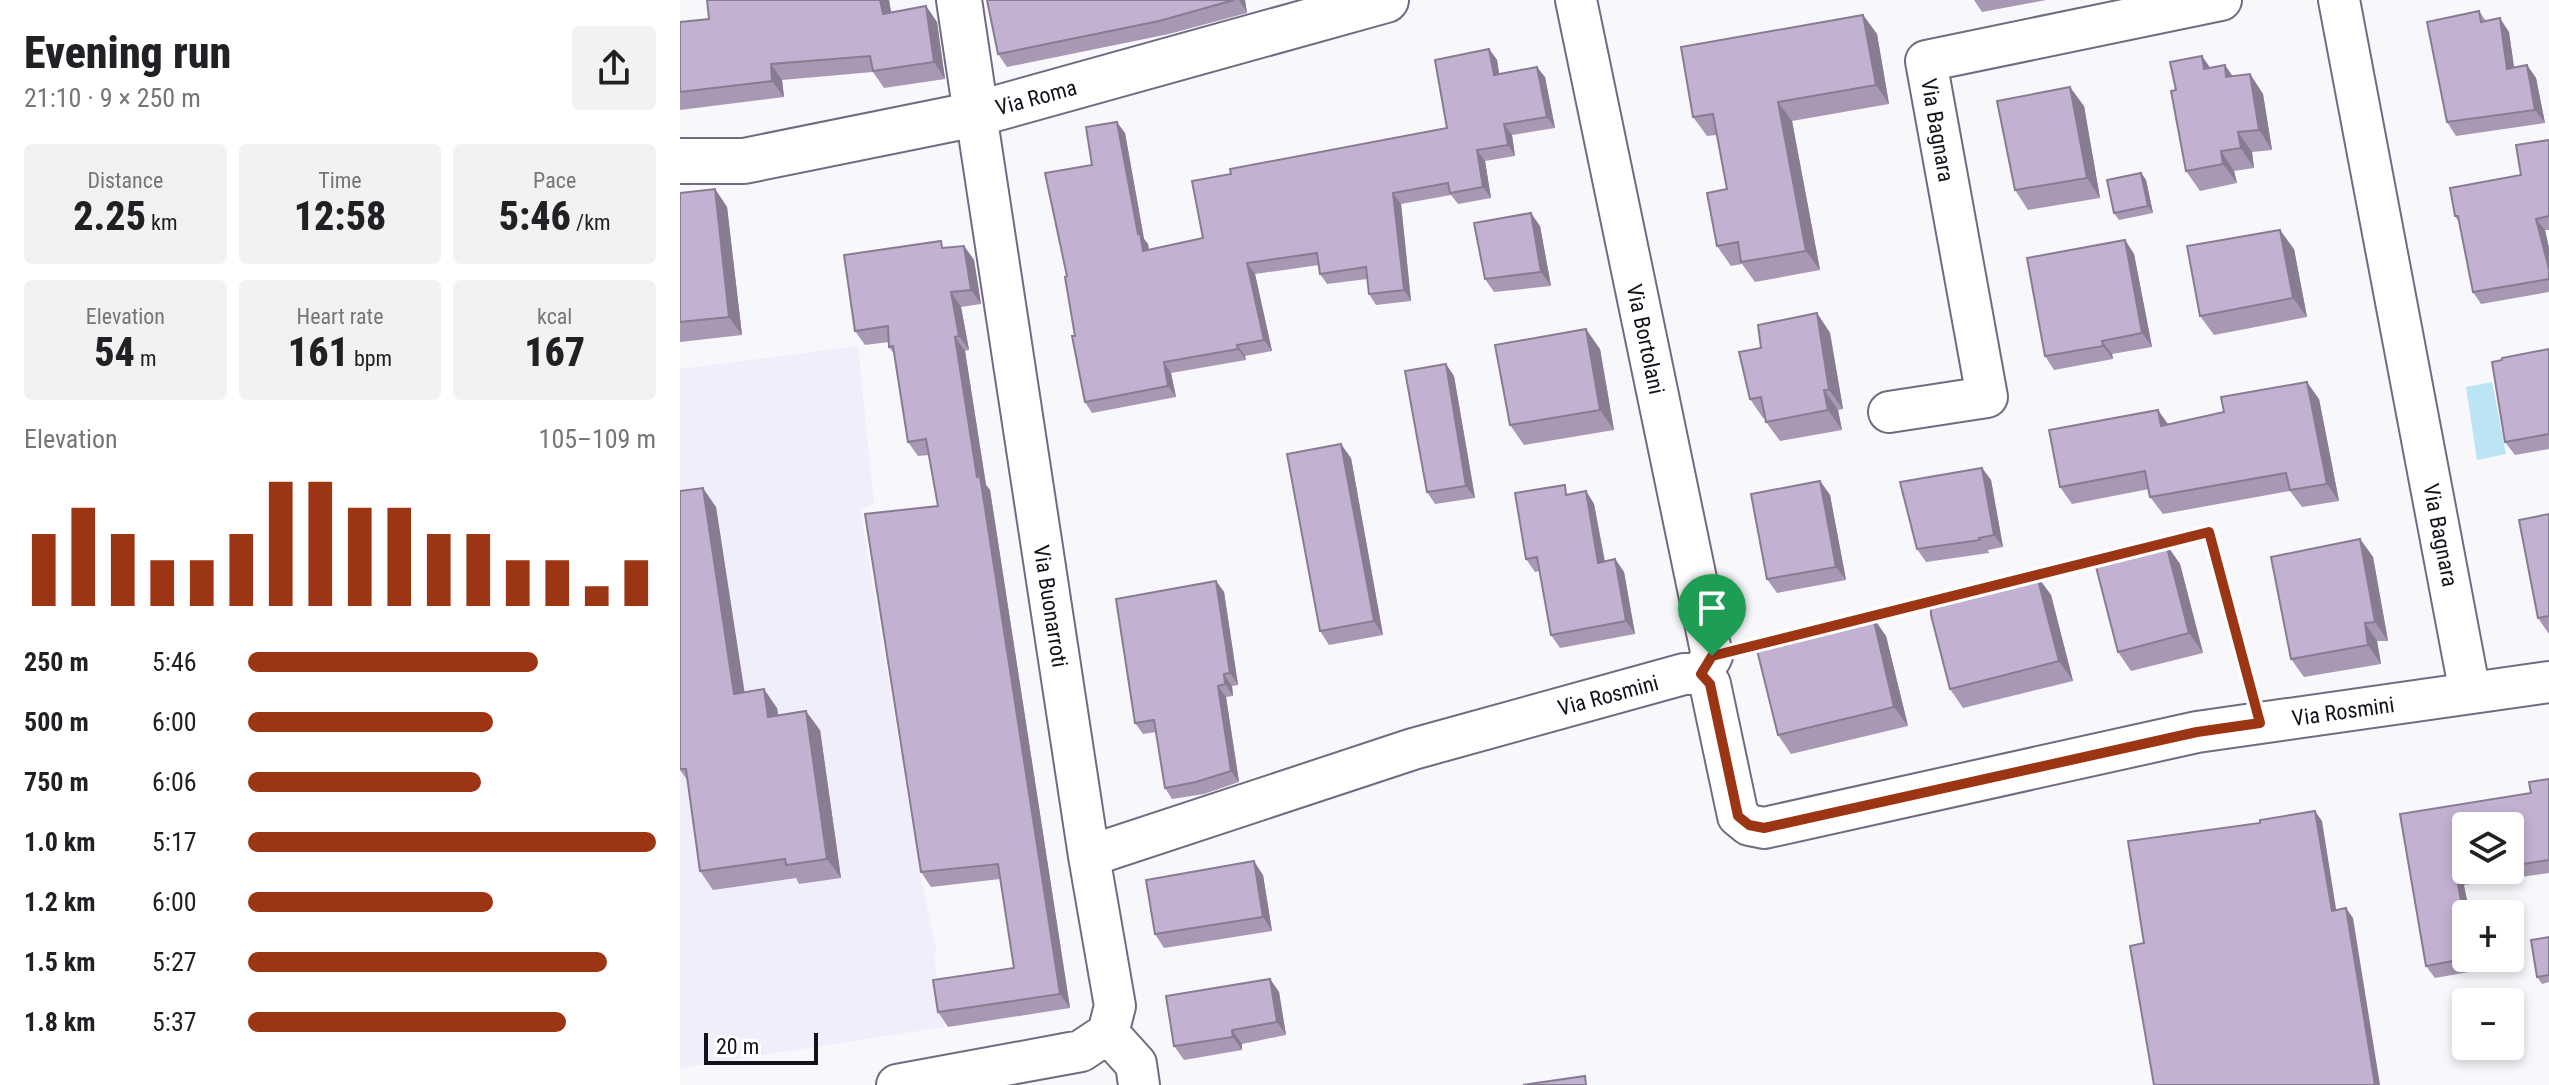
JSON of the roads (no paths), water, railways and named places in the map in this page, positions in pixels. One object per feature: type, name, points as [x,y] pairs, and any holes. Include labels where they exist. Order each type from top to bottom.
[{"type":"main road","points":[[959,0],[976,114]]},
{"type":"main road","name":"Via Roma","points":[[680,161],[744,161],[976,114],[1386,0]]},
{"type":"street","name":"Via Bortolani","points":[[1576,0],[1712,656],[1701,674]]},
{"type":"street","name":"Via Bagnara","points":[[1889,412],[1987,397],[1926,61],[2221,0]]},
{"type":"street","name":"Via Bagnara","points":[[2339,0],[2470,693]]},
{"type":"street","name":"Via Buonarroti","points":[[976,114],[1089,856],[1115,1006],[1108,1033]]},
{"type":"street","name":"Via Rosmini","points":[[1089,856],[1413,749],[1684,674],[1701,674],[1710,684],[1738,816],[1749,825],[1764,828],[2197,732],[2549,682]]},
{"type":"street","points":[[897,1085],[1081,1051],[1108,1033],[1136,1064],[1139,1085]]},
{"type":"water","points":[[2492,382],[2506,454],[2477,460],[2466,387]]}]
